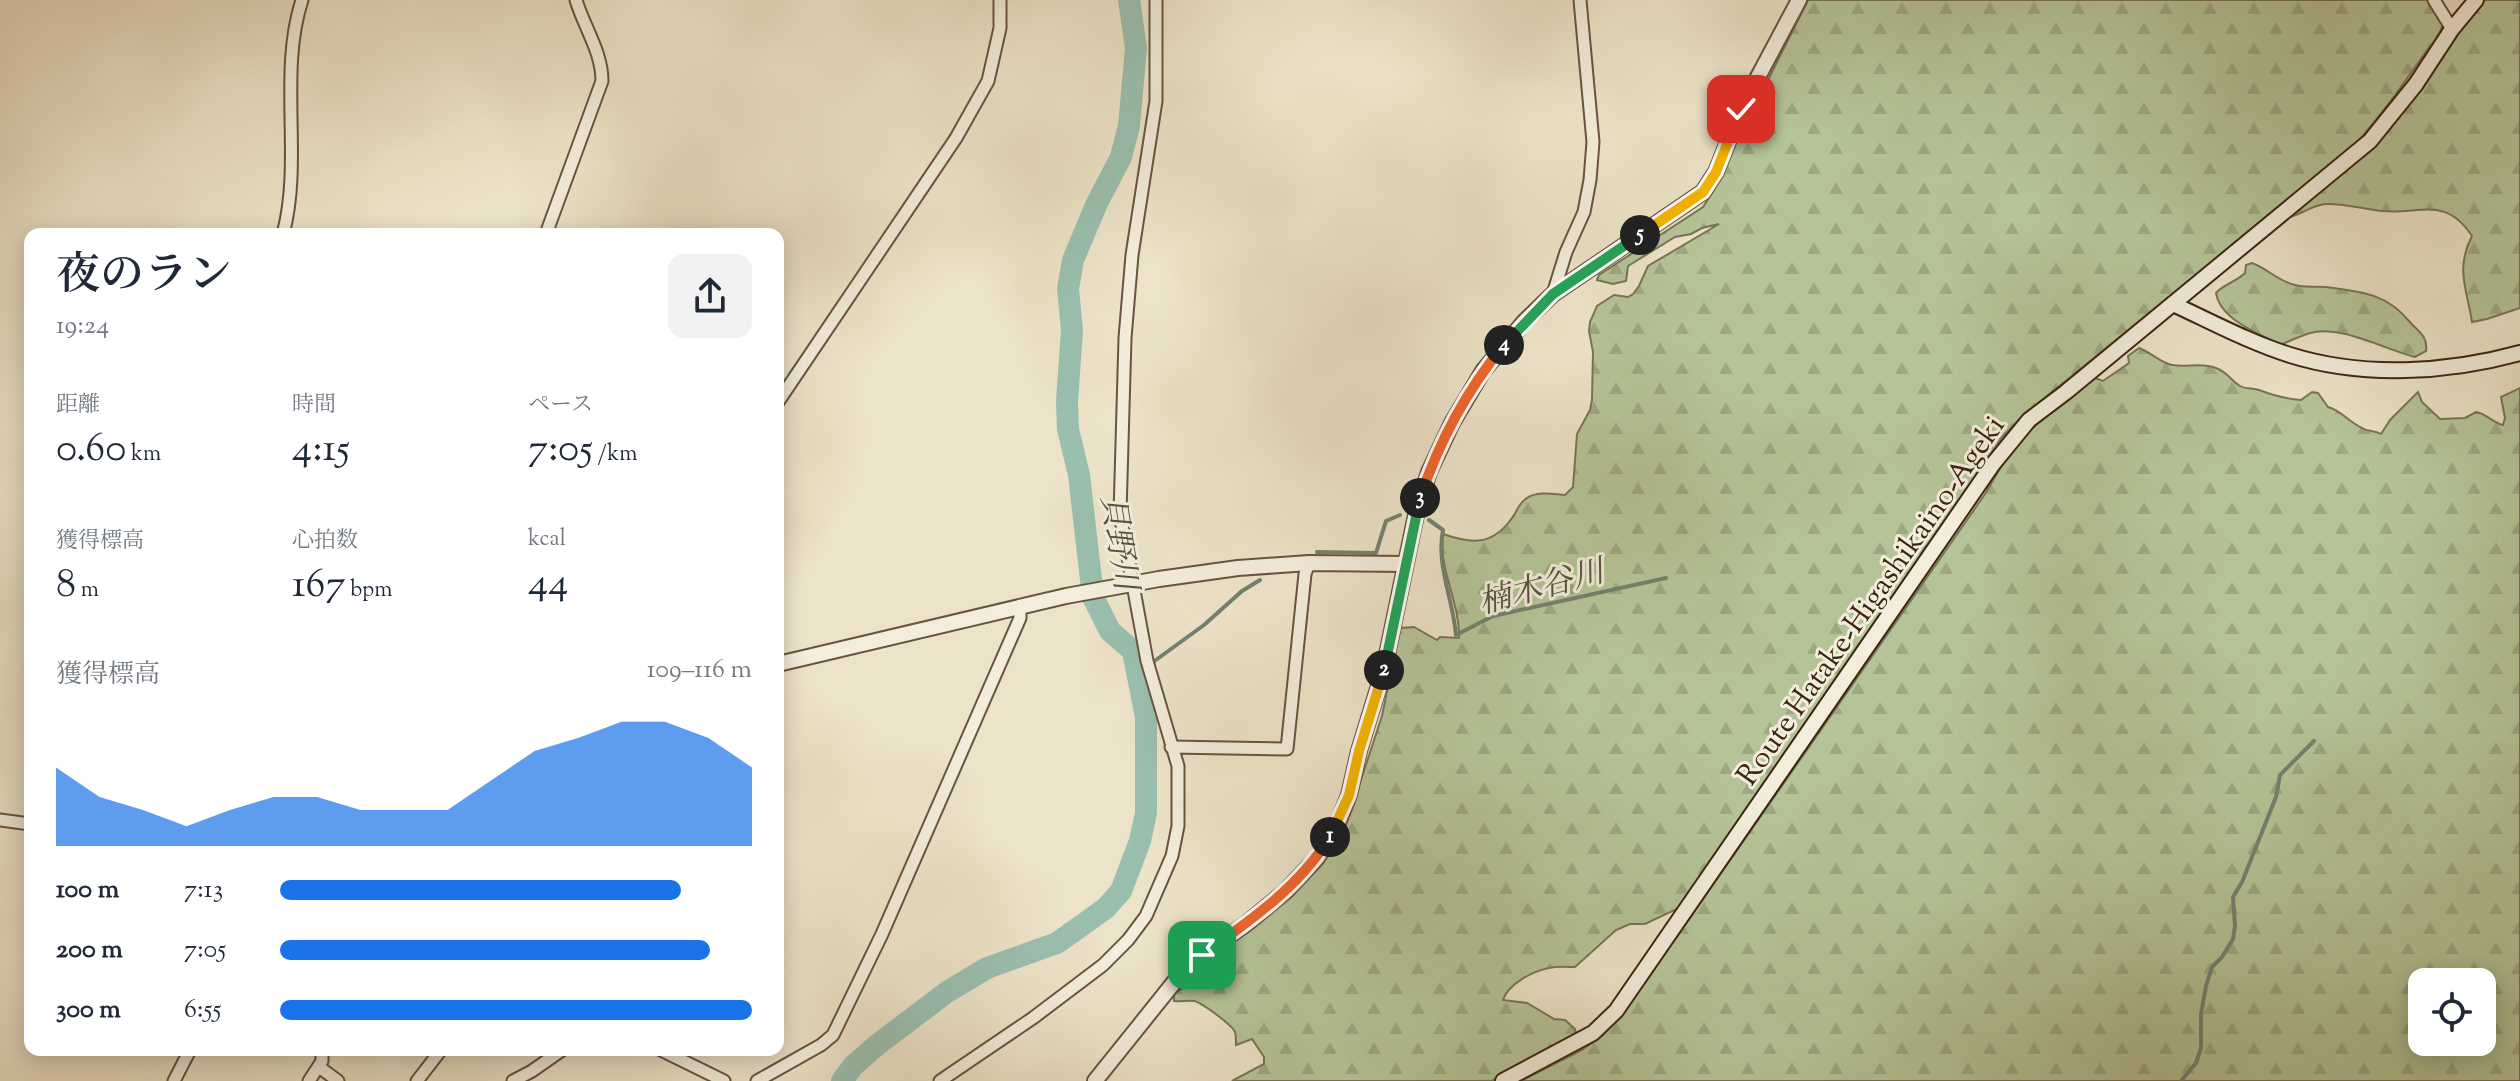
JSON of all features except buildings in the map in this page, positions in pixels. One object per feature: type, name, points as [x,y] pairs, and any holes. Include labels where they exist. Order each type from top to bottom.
[{"type":"street","points":[[285,228],[290,165],[292,41],[302,0]]},
{"type":"street","points":[[548,228],[602,81],[594,45],[576,0]]},
{"type":"street","points":[[784,393],[956,138],[988,81],[1000,28],[1000,0]]},
{"type":"street","points":[[940,1081],[1033,1018],[1103,965],[1128,940],[1146,916],[1172,856],[1178,826],[1178,766],[1147,661],[1120,514],[1125,338],[1132,255],[1156,101],[1156,0]]},
{"type":"street","points":[[1553,294],[1566,252],[1584,212],[1591,167],[1593,142],[1580,0]]},
{"type":"street","points":[[1095,1081],[1180,975],[1286,891],[1317,858],[1336,828],[1349,795],[1384,669],[1417,510],[1429,472],[1464,399],[1524,322],[1553,294],[1703,192],[1716,172],[1741,109],[1799,0]]},
{"type":"street","points":[[2434,0],[2452,29]]},
{"type":"street","name":"Route Hatake-Higashikaino-Ageki","points":[[1503,1081],[1593,1033],[1616,1011],[1993,464],[2029,420],[2370,141],[2416,84],[2452,29],[2476,0]]},
{"type":"street","points":[[2173,304],[2252,341],[2294,356],[2336,365],[2380,370],[2422,369],[2520,353]]},
{"type":"street","points":[[1171,747],[1287,749],[1305,574],[1309,563]]},
{"type":"street","points":[[784,663],[1066,596],[1159,579],[1238,568],[1309,563],[1405,564]]},
{"type":"street","points":[[757,1081],[833,1035],[882,934],[1020,618],[1020,607]]},
{"type":"street","points":[[0,820],[24,823]]},
{"type":"street","points":[[174,1081],[187,1056]]},
{"type":"street","points":[[309,1081],[319,1067],[322,1056]]},
{"type":"street","points":[[417,1081],[436,1056]]},
{"type":"street","points":[[513,1081],[553,1056]]},
{"type":"street","points":[[673,1056],[724,1081]]},
{"type":"street","points":[[319,1067],[338,1081]]},
{"type":"green space","points":[[1808,0],[2428,0],[2443,23],[2434,42],[2350,150],[2025,414],[2002,437],[1967,493],[1681,907],[1645,924],[1630,924],[1616,930],[1575,967],[1552,967],[1536,972],[1522,979],[1506,994],[1503,1000],[1527,1003],[1554,1019],[1565,1020],[1575,1029],[1576,1033],[1571,1039],[1492,1081],[1232,1081],[1264,1064],[1264,1057],[1252,1039],[1236,1045],[1235,1032],[1223,1019],[1198,1002],[1174,1001],[1174,993],[1191,984],[1204,961],[1341,831],[1382,716],[1400,628],[1414,627],[1437,640],[1440,637],[1459,638],[1442,547],[1443,534],[1472,541],[1489,538],[1504,527],[1527,498],[1540,494],[1565,495],[1573,487],[1577,434],[1592,400],[1593,352],[1589,331],[1597,306],[1614,295],[1628,297],[1633,294],[1648,266],[1719,224],[1675,237],[1628,266],[1626,281],[1613,284],[1597,280],[1599,275],[1703,207],[1754,106],[1766,93],[1769,78]]},
{"type":"green space","points":[[2483,0],[2520,0],[2520,308],[2472,322],[2463,269],[2472,236],[2452,215],[2431,210],[2396,212],[2325,204],[2290,217],[2380,139]]},
{"type":"green space","points":[[2252,263],[2295,285],[2350,290],[2382,299],[2422,334],[2426,351],[2415,357],[2348,335],[2322,331],[2280,345],[2232,318],[2219,302],[2216,293],[2245,273],[2246,265]]},
{"type":"green space","points":[[2139,348],[2172,365],[2216,368],[2242,387],[2285,398],[2301,400],[2312,392],[2318,393],[2328,407],[2364,429],[2381,434],[2390,420],[2418,392],[2422,402],[2440,419],[2465,418],[2476,412],[2503,425],[2505,418],[2501,397],[2520,388],[2520,1081],[1521,1081],[1582,1050],[1603,1035],[1635,997],[1985,494],[2014,445],[2064,399],[2095,378],[2103,381],[2129,363],[2128,356]]},
{"type":"waterway","name":"貝野川","points":[[842,1081],[853,1066],[877,1045],[947,992],[987,968],[1057,943],[1106,908],[1121,891],[1140,841],[1146,813],[1146,717],[1133,651],[1110,631],[1093,597],[1079,475],[1068,429],[1067,401],[1072,330],[1068,289],[1073,260],[1121,157],[1129,126],[1136,48],[1129,0]]},
{"type":"waterway","name":"楠木谷川","points":[[1317,552],[1376,553],[1386,521],[1400,515]]},
{"type":"waterway","name":"楠木谷川","points":[[1429,520],[1443,530],[1443,569],[1456,635],[1493,616],[1666,578]]},
{"type":"waterway","name":"楠木谷川","points":[[1138,673],[1260,580]]},
{"type":"waterway","points":[[2181,1081],[2196,1063],[2201,1048],[2201,1014],[2206,986],[2212,967],[2233,939],[2233,897],[2276,797],[2280,775],[2314,741]]},
{"type":"route","points":[[1202,955],[1286,891],[1317,858],[1336,828],[1349,795],[1384,669],[1417,510],[1429,472],[1464,399],[1524,322],[1553,294],[1703,192],[1716,172],[1741,109]]}]
